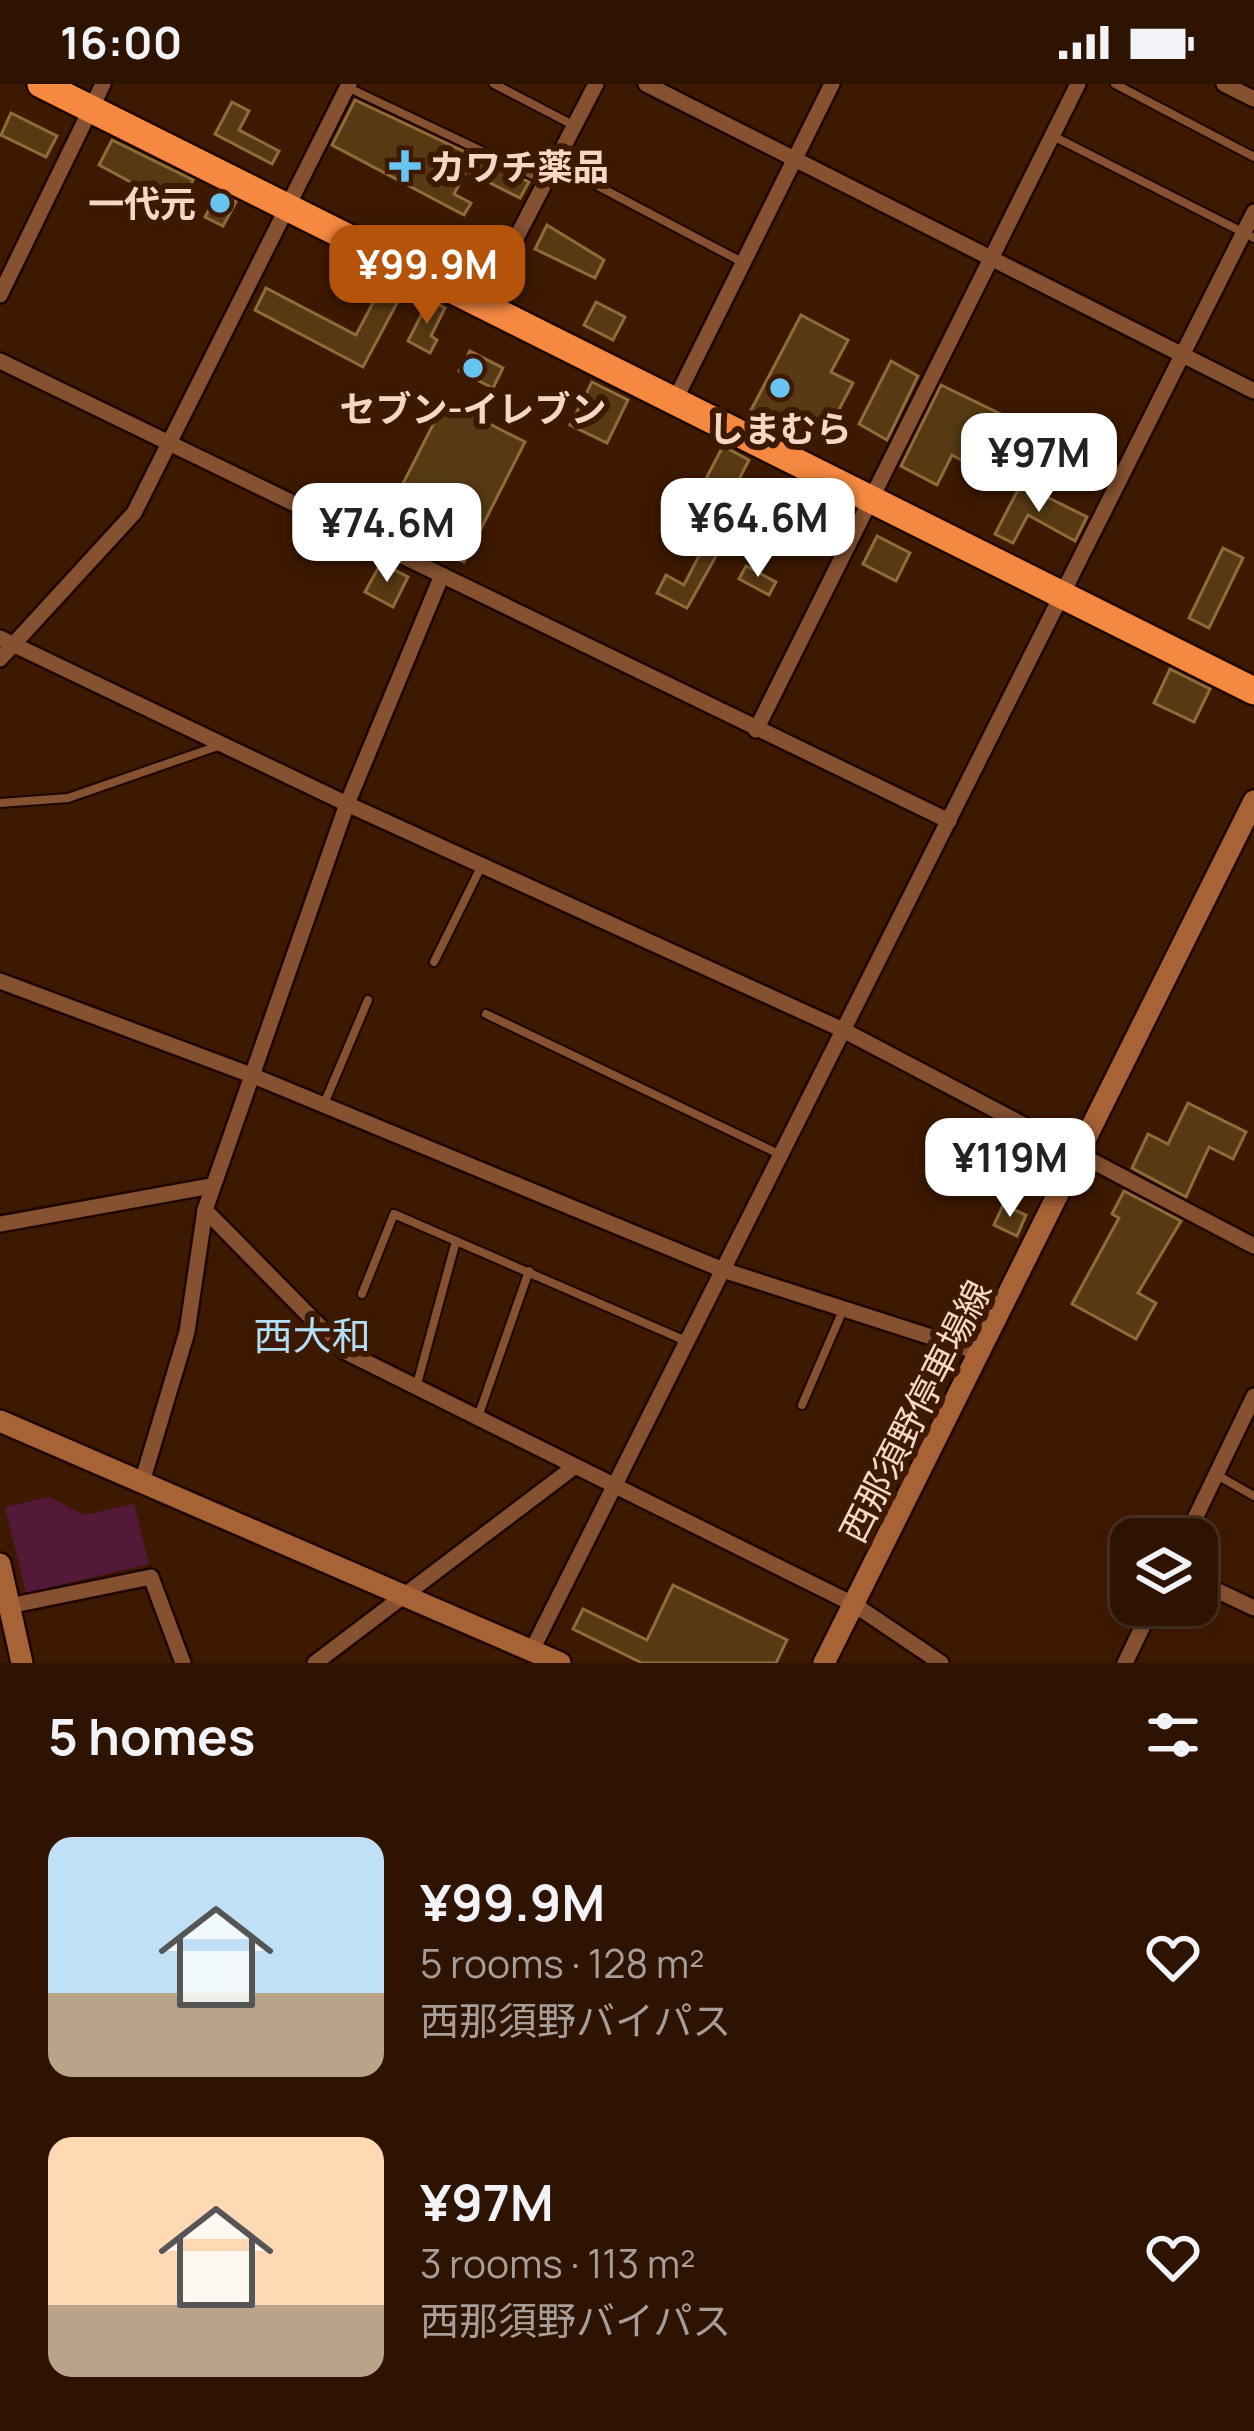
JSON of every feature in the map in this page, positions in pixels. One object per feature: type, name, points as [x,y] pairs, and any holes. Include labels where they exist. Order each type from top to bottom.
[{"type":"highway","points":[[41,84],[97,97],[288,208],[1254,691]]},
{"type":"main road","name":"西那須野停車場線","points":[[824,1663],[1254,801]]},
{"type":"main road","points":[[0,1421],[402,1594],[528,1656],[560,1663]]},
{"type":"main road","points":[[0,1564],[22,1663]]},
{"type":"street","points":[[482,304],[596,84]]},
{"type":"street","points":[[646,84],[1254,391]]},
{"type":"street","points":[[675,400],[832,84]]},
{"type":"street","points":[[756,730],[1078,84]]},
{"type":"street","points":[[1224,84],[1254,99]]},
{"type":"street","points":[[0,659],[8,641],[134,513],[348,86]]},
{"type":"street","points":[[0,295],[97,97]]},
{"type":"street","points":[[528,1656],[1184,355],[1249,236],[1254,212]]},
{"type":"street","points":[[0,361],[949,820]]},
{"type":"street","points":[[142,1482],[187,1332],[211,1186],[347,804],[442,575]]},
{"type":"street","points":[[8,641],[347,804],[844,1030],[1254,1246]]},
{"type":"street","points":[[0,981],[251,1075],[723,1270],[981,1353]]},
{"type":"street","points":[[0,1224],[211,1186]]},
{"type":"street","points":[[205,1210],[336,1344],[477,1420],[855,1604],[941,1663]]},
{"type":"street","points":[[1195,1518],[1254,1396]]},
{"type":"street","points":[[322,1660],[402,1594],[574,1467]]},
{"type":"street","points":[[9,1606],[151,1577],[183,1663]]},
{"type":"street","points":[[1218,1591],[1254,1608]]},
{"type":"street","points":[[1125,1663],[1143,1626]]},
{"type":"lane","points":[[494,84],[574,125]]},
{"type":"lane","points":[[1115,84],[1254,157]]},
{"type":"lane","points":[[348,86],[545,182]]},
{"type":"lane","points":[[1052,136],[1249,236]]},
{"type":"lane","points":[[555,164],[742,262]]},
{"type":"lane","points":[[0,802],[68,798],[223,744]]},
{"type":"lane","points":[[434,962],[483,864]]},
{"type":"lane","points":[[323,1105],[368,1000]]},
{"type":"lane","points":[[486,1014],[780,1154]]},
{"type":"lane","points":[[362,1294],[394,1214],[688,1342]]},
{"type":"lane","points":[[416,1389],[456,1241]]},
{"type":"lane","points":[[477,1420],[529,1271]]},
{"type":"lane","points":[[802,1406],[844,1309]]},
{"type":"lane","points":[[1216,1474],[1254,1496]]},
{"type":"shaded area","points":[[49,1497],[84,1515],[134,1504],[149,1564],[26,1593],[5,1507]]},
{"type":"building","points":[[355,100],[529,182],[520,198],[466,171],[454,194],[471,203],[464,215],[332,145]]},
{"type":"building","points":[[232,102],[249,111],[239,130],[279,151],[272,164],[215,134]]},
{"type":"building","points":[[11,113],[57,136],[46,157],[1,135]]},
{"type":"building","points":[[112,140],[193,180],[179,208],[99,165]]},
{"type":"building","points":[[218,193],[236,202],[223,226],[205,217]]},
{"type":"building","points":[[547,225],[604,260],[595,278],[535,249]]},
{"type":"building","points":[[385,280],[404,290],[363,367],[255,310],[266,288],[356,335]]},
{"type":"building","points":[[429,300],[445,308],[431,336],[437,340],[430,353],[408,341]]},
{"type":"building","points":[[596,302],[625,317],[613,340],[584,325]]},
{"type":"building","points":[[801,315],[848,340],[831,372],[853,383],[825,436],[803,425],[796,439],[749,414]]},
{"type":"building","points":[[470,351],[503,368],[493,388],[459,371]]},
{"type":"building","points":[[891,361],[918,376],[887,440],[859,424]]},
{"type":"building","points":[[592,382],[628,400],[607,443],[570,425]]},
{"type":"building","points":[[941,385],[1040,433],[1026,460],[1016,455],[1002,482],[952,455],[937,485],[901,466]]},
{"type":"building","points":[[445,401],[525,442],[464,562],[384,521]]},
{"type":"building","points":[[723,446],[749,460],[724,508],[698,494]]},
{"type":"building","points":[[1021,484],[1087,517],[1075,541],[1028,515],[1013,543],[995,534]]},
{"type":"building","points":[[877,536],[910,553],[896,581],[863,564]]},
{"type":"building","points":[[706,542],[720,549],[687,608],[657,593],[666,575],[684,585]]},
{"type":"building","points":[[1223,548],[1243,558],[1209,628],[1189,618]]},
{"type":"building","points":[[381,563],[408,577],[393,607],[365,592]]},
{"type":"building","points":[[746,566],[776,582],[769,595],[739,579]]},
{"type":"building","points":[[1170,669],[1210,689],[1194,722],[1154,703]]},
{"type":"building","points":[[1188,1103],[1246,1132],[1233,1159],[1209,1147],[1186,1197],[1132,1168],[1148,1134],[1168,1144]]},
{"type":"building","points":[[1124,1191],[1181,1221],[1138,1293],[1156,1303],[1136,1339],[1072,1304],[1119,1218],[1112,1214]]},
{"type":"building","points":[[1003,1205],[1026,1215],[1017,1236],[994,1225]]},
{"type":"building","points":[[673,1585],[787,1640],[776,1663],[642,1663],[573,1629],[583,1609],[647,1640]]},
{"type":"place","name":"カワチ薬品","points":[[405,166]]},
{"type":"place","name":"一代元","points":[[220,203]]},
{"type":"place","name":"セブン-イレブン","points":[[473,368]]},
{"type":"place","name":"しまむら","points":[[780,388]]},
{"type":"district","name":"西大和","points":[[312,1335]]}]
